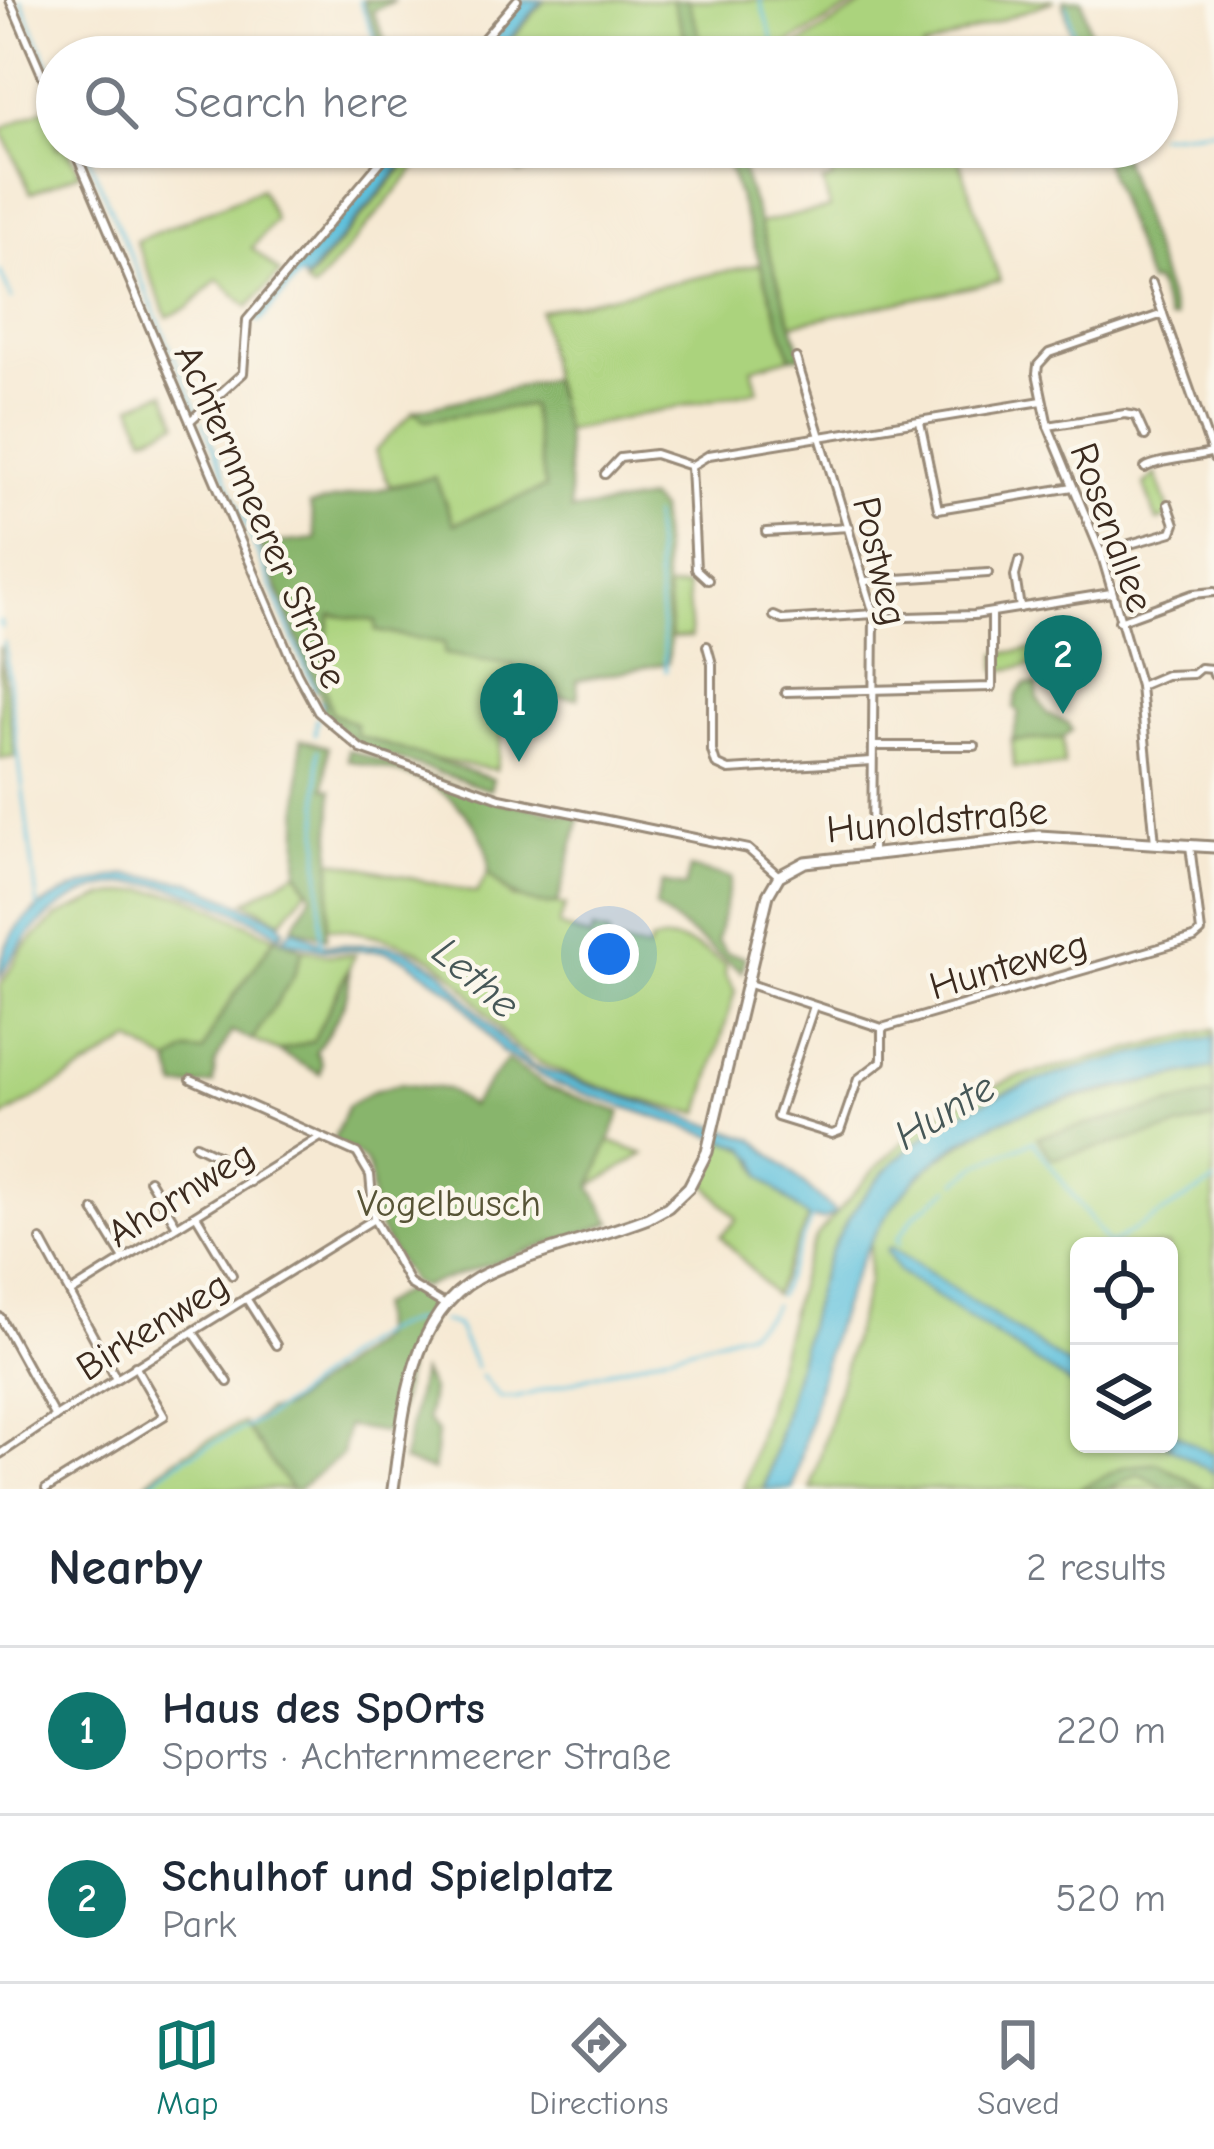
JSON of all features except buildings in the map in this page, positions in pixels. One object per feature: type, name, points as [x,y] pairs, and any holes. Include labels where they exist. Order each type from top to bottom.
[{"type":"street","points":[[10,0],[36,61]]},
{"type":"street","points":[[486,36],[517,0]]},
{"type":"street","name":"Achternmeerer Straße","points":[[82,168],[312,704],[343,737],[361,749],[500,799],[748,849],[779,876]]},
{"type":"street","points":[[190,422],[243,373],[247,320],[375,168]]},
{"type":"street","points":[[1145,468],[1154,462],[1214,454],[1153,283]]},
{"type":"street","name":"Rosenallee","points":[[1155,843],[1140,686],[1101,553],[1048,426],[1037,373],[1042,358],[1163,314]]},
{"type":"street","name":"Postweg","points":[[796,358],[874,616],[872,854]]},
{"type":"street","points":[[691,466],[709,454],[1042,401]]},
{"type":"street","points":[[1048,426],[1125,414],[1136,416],[1144,436]]},
{"type":"street","points":[[920,422],[938,509],[1073,487]]},
{"type":"street","points":[[605,475],[620,458],[655,454],[691,466]]},
{"type":"street","points":[[691,466],[696,568],[708,580]]},
{"type":"street","points":[[1101,553],[1172,532],[1175,524],[1168,504]]},
{"type":"street","points":[[766,532],[849,527]]},
{"type":"street","points":[[1019,561],[1015,576],[1020,608]]},
{"type":"street","points":[[866,581],[988,573]]},
{"type":"street","points":[[1119,621],[1193,594],[1214,592]]},
{"type":"street","points":[[774,616],[783,620],[992,613],[1111,593]]},
{"type":"street","points":[[785,692],[992,687],[992,613]]},
{"type":"street","points":[[707,646],[712,664],[713,766],[729,770],[872,761]]},
{"type":"street","points":[[1140,686],[1166,675],[1193,674],[1200,668],[1211,669],[1214,675]]},
{"type":"street","points":[[873,746],[975,746]]},
{"type":"street","name":"Hunoldstraße","points":[[447,1306],[492,1271],[629,1225],[668,1207],[689,1187],[712,1137],[768,895],[779,876],[806,862],[1039,836],[1214,848]]},
{"type":"street","name":"Hunteweg","points":[[746,983],[882,1028],[1194,938],[1201,932],[1190,846]]},
{"type":"street","points":[[814,1006],[777,1117],[832,1134],[840,1131],[858,1079],[882,1061],[882,1028]]},
{"type":"street","points":[[191,1079],[357,1153],[370,1174],[374,1219],[410,1284],[447,1306],[426,1334],[414,1366],[393,1489]]},
{"type":"street","name":"Ahornweg","points":[[70,1292],[319,1138]]},
{"type":"street","points":[[196,1145],[241,1167],[250,1182]]},
{"type":"street","points":[[149,1180],[177,1226]]},
{"type":"street","points":[[94,1210],[124,1259]]},
{"type":"street","points":[[196,1215],[232,1275]]},
{"type":"street","name":"Birkenweg","points":[[0,1317],[56,1418],[374,1219]]},
{"type":"street","points":[[41,1240],[116,1378]]},
{"type":"street","points":[[246,1298],[276,1345]]},
{"type":"street","points":[[193,1332],[228,1382]]},
{"type":"street","points":[[46,1489],[164,1416],[135,1366]]},
{"type":"street","points":[[0,1454],[56,1418]]},
{"type":"green space","points":[[363,0],[396,0],[373,11],[383,36],[377,36]]},
{"type":"green space","points":[[545,0],[672,0],[685,36],[515,36]]},
{"type":"green space","points":[[672,0],[688,0],[699,36],[685,36]]},
{"type":"green space","points":[[688,0],[863,0],[802,36],[699,36]]},
{"type":"green space","points":[[870,0],[1055,0],[958,36],[813,36]]},
{"type":"green space","points":[[1063,0],[1082,0],[1091,36],[1072,36]]},
{"type":"green space","points":[[36,113],[36,168],[78,168],[80,173],[31,193],[1,129]]},
{"type":"green space","points":[[403,168],[416,168],[313,290],[305,284]]},
{"type":"green space","points":[[729,168],[742,168],[802,356],[791,357]]},
{"type":"green space","points":[[835,168],[962,168],[1000,281],[792,324],[759,223],[830,208],[823,182],[831,180]]},
{"type":"green space","points":[[1107,168],[1126,168],[1175,318],[1169,319],[1155,282],[1148,283]]},
{"type":"green space","points":[[261,189],[275,220],[252,248],[280,273],[248,307],[218,279],[188,308],[167,317],[136,241]]},
{"type":"green space","points":[[760,264],[791,357],[752,368],[758,390],[565,431],[540,311]]},
{"type":"green space","points":[[551,379],[565,431],[571,511],[649,499],[659,510],[668,663],[577,680],[578,698],[549,697],[548,707],[507,700],[514,665],[444,654],[444,643],[376,631],[376,621],[331,615],[320,673],[332,713],[356,724],[356,735],[493,779],[490,790],[361,747],[322,712],[324,704],[260,545],[316,539],[310,505],[435,477],[454,524],[545,488],[530,405],[425,420],[414,411]]},
{"type":"green space","points":[[165,392],[178,423],[145,437],[132,405]]},
{"type":"green space","points":[[530,405],[546,488],[454,524],[435,478],[390,486],[375,451],[414,411],[425,420]]},
{"type":"green space","points":[[1156,474],[1171,516],[1157,521],[1144,485]]},
{"type":"green space","points":[[687,587],[691,637],[671,638],[667,589]]},
{"type":"green space","points":[[331,614],[377,621],[376,631],[445,643],[445,654],[514,665],[496,770],[428,758],[356,735],[355,724],[332,713],[320,673]]},
{"type":"green space","points":[[0,646],[15,757],[0,759]]},
{"type":"green space","points":[[1052,646],[1054,662],[997,671],[997,654]]},
{"type":"green space","points":[[1025,684],[1037,684],[1038,699],[1047,714],[1068,723],[1072,730],[1063,738],[1012,741],[1019,713],[1014,708],[1017,694]]},
{"type":"green space","points":[[1063,738],[1064,766],[1014,768],[1012,741]]},
{"type":"green space","points":[[301,739],[328,747],[325,788],[332,790],[326,938],[293,927],[312,894],[298,871]]},
{"type":"green space","points":[[348,750],[499,801],[580,817],[558,903],[528,901],[495,880],[488,872],[479,832],[436,788],[348,760]]},
{"type":"green space","points":[[331,860],[476,893],[488,873],[513,898],[565,905],[559,926],[590,938],[593,930],[609,934],[610,943],[648,950],[651,942],[671,940],[691,944],[718,959],[726,965],[725,974],[735,991],[700,1113],[609,1090],[538,1062],[514,1045],[455,977],[427,955],[379,937],[327,927]]},
{"type":"green space","points":[[690,868],[731,878],[717,941],[727,953],[745,957],[742,972],[655,907],[662,883],[685,887]]},
{"type":"green space","points":[[298,871],[307,889],[281,921],[246,901]]},
{"type":"green space","points":[[145,890],[187,896],[275,937],[226,1008],[203,1052],[187,1051],[170,1063],[131,1041],[0,1119],[0,986],[23,948],[58,916],[105,896]]},
{"type":"green space","points":[[275,937],[303,949],[293,977],[252,1040],[231,1032],[215,1063],[213,1084],[177,1088],[170,1063],[187,1051],[203,1052],[226,1008]]},
{"type":"green space","points":[[303,949],[355,955],[313,1041],[278,1051],[252,1040],[293,977]]},
{"type":"green space","points":[[349,970],[344,1003],[316,1051],[322,1064],[320,1074],[278,1051],[313,1041]]},
{"type":"green space","points":[[1214,1029],[1214,1037],[1046,1079],[993,1099],[945,1124],[901,1156],[862,1198],[831,1251],[814,1298],[764,1489],[744,1489],[804,1263],[817,1236],[871,1173],[921,1125],[1014,1078]]},
{"type":"green space","name":"Vogelbusch","points":[[507,1060],[547,1087],[621,1112],[591,1187],[612,1223],[422,1287],[411,1282],[381,1231],[368,1167],[362,1158],[333,1141],[347,1107],[373,1091],[399,1084],[447,1089],[470,1106]]},
{"type":"green space","points":[[1214,1068],[1214,1489],[811,1489],[868,1283],[871,1234],[897,1197],[938,1159],[991,1125],[1033,1108]]},
{"type":"green space","points":[[1214,1094],[1214,1119],[1052,1159],[1037,1137]]},
{"type":"green space","points":[[720,1137],[751,1152],[762,1177],[808,1218],[774,1295],[721,1236],[737,1219],[704,1182],[716,1159]]},
{"type":"green space","points":[[609,1141],[644,1154],[590,1187]]},
{"type":"green space","points":[[409,1288],[436,1303],[407,1364],[395,1434],[347,1426],[342,1455],[298,1489],[291,1489],[246,1428],[266,1411],[283,1409],[379,1338],[378,1306]]},
{"type":"green space","points":[[421,1371],[431,1390],[427,1420],[437,1433],[433,1471],[403,1461]]},
{"type":"green space","points":[[243,1423],[291,1489],[140,1489],[175,1460]]},
{"type":"green space","points":[[1158,1463],[1204,1489],[1167,1489],[1139,1474],[1108,1489],[1078,1489],[1126,1466]]},
{"type":"water","points":[[524,0],[543,0],[512,36],[494,36]]},
{"type":"water","points":[[381,168],[400,168],[305,280],[294,271]]},
{"type":"water","points":[[129,875],[191,882],[278,921],[284,929],[280,936],[186,892],[123,884],[68,902],[43,921],[0,977],[3,954],[26,918],[64,894]]},
{"type":"water","points":[[293,928],[325,945],[388,945],[409,951],[442,971],[508,1046],[533,1067],[754,1139],[836,1213],[823,1220],[808,1218],[762,1177],[745,1147],[554,1083],[502,1052],[456,995],[406,959],[385,951],[322,949],[283,939]]},
{"type":"water","points":[[1214,1037],[1214,1068],[1035,1108],[974,1134],[926,1169],[889,1211],[861,1260],[823,1370],[793,1489],[765,1489],[826,1262],[862,1198],[901,1156],[944,1123],[1045,1078]]},
{"type":"water","points":[[890,1247],[1070,1366],[1070,1384],[899,1272],[887,1251]]},
{"type":"water","points":[[1178,1435],[1214,1456],[1214,1473],[1178,1453]]},
{"type":"waterway","points":[[21,0],[36,36]]},
{"type":"waterway","points":[[359,0],[374,36]]},
{"type":"waterway","points":[[760,0],[771,36]]},
{"type":"waterway","points":[[1067,5],[1074,36]]},
{"type":"waterway","points":[[1178,133],[1214,129]]},
{"type":"waterway","points":[[93,168],[197,410]]},
{"type":"waterway","points":[[259,319],[301,270]]},
{"type":"waterway","points":[[0,271],[12,299]]},
{"type":"waterway","points":[[203,422],[315,691]]},
{"type":"waterway","points":[[652,515],[666,671]]},
{"type":"waterway","points":[[0,622],[2,628]]},
{"type":"waterway","points":[[4,642],[38,908]]},
{"type":"waterway","points":[[320,701],[321,706]]},
{"type":"waterway","points":[[315,734],[317,718]]},
{"type":"waterway","points":[[318,750],[321,946]]},
{"type":"waterway","points":[[957,1182],[980,1164],[1033,1141],[1109,1245],[1214,1182]]},
{"type":"waterway","points":[[900,1244],[897,1240],[915,1215],[950,1188]]},
{"type":"waterway","points":[[778,1296],[813,1215]]},
{"type":"waterway","points":[[481,1376],[501,1398],[516,1398],[747,1331],[774,1305]]},
{"type":"waterway","points":[[145,1489],[177,1463],[281,1407],[383,1331],[424,1319]]},
{"type":"waterway","points":[[442,1321],[457,1326],[476,1367]]},
{"type":"place","name":"Schulhof und Spielplatz","points":[[1063,714]]},
{"type":"place","name":"Haus des SpOrts","points":[[519,762]]},
{"type":"water label","name":"Lethe","points":[[477,977]]},
{"type":"water label","name":"Hunte","points":[[944,1110]]}]
